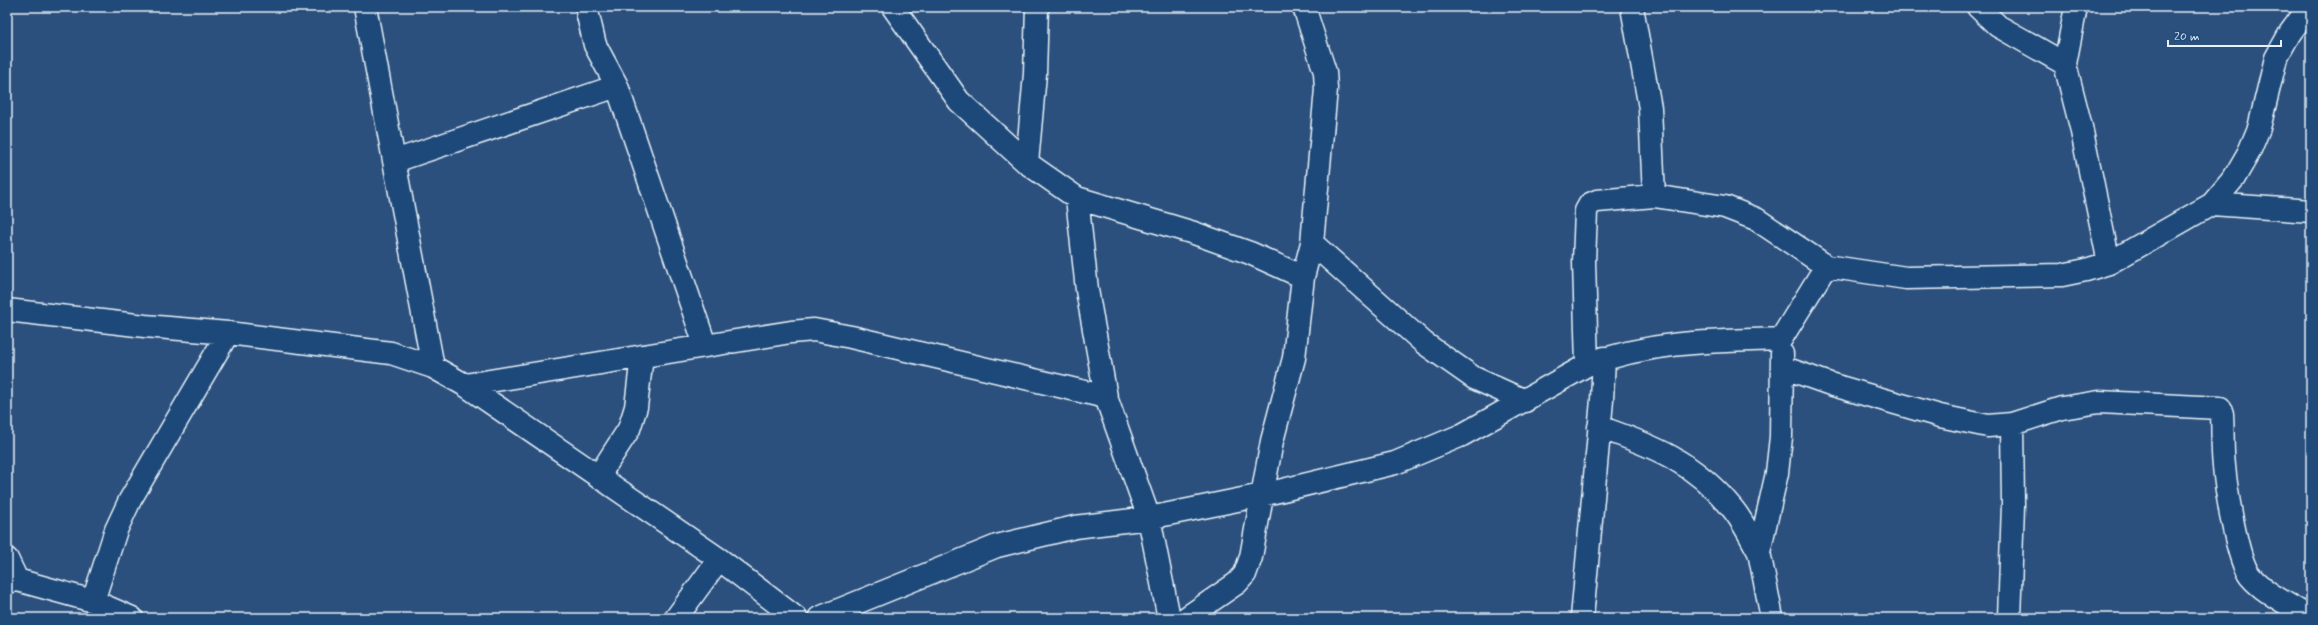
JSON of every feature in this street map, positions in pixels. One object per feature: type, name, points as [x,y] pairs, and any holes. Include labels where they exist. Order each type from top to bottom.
[{"type":"street","points":[[366,7],[433,367]]},
{"type":"street","points":[[586,7],[595,44],[616,86],[705,345]]},
{"type":"street","points":[[893,7],[959,101],[1027,163],[1077,198],[1194,232],[1250,253],[1303,277]]},
{"type":"street","points":[[1027,163],[1035,74],[1036,7]]},
{"type":"street","points":[[1186,618],[1237,584],[1245,574],[1252,550],[1272,441],[1294,358],[1303,277],[1312,243],[1326,80],[1304,7]]},
{"type":"street","points":[[1632,7],[1650,108],[1654,196]]},
{"type":"street","points":[[1978,7],[1998,26],[2065,64]]},
{"type":"street","points":[[2076,7],[2065,64],[2081,127],[2108,263]]},
{"type":"street","points":[[1582,618],[1599,427],[1595,362],[1584,262],[1586,211],[1590,204],[1597,201],[1654,196],[1725,208],[1756,219],[1826,266],[1906,278],[2062,274],[2086,270],[2108,263],[2212,204],[2234,178],[2249,152],[2259,128],[2276,58],[2290,33],[2309,7]]},
{"type":"street","points":[[395,161],[616,86]]},
{"type":"street","points":[[1077,198],[1087,290],[1106,397],[1149,518],[1169,618]]},
{"type":"street","points":[[2212,204],[2311,212]]},
{"type":"street","points":[[1312,243],[1424,343],[1474,378],[1525,401]]},
{"type":"street","points":[[1759,552],[1777,472],[1781,438],[1781,339],[1826,266]]},
{"type":"street","points":[[7,310],[145,326],[228,333],[391,353],[433,367],[465,385],[719,559],[796,618]]},
{"type":"street","points":[[465,385],[705,345],[814,330],[851,337],[1106,397]]},
{"type":"street","points":[[104,609],[116,530],[130,500],[228,333]]},
{"type":"street","points":[[819,618],[997,546],[1075,527],[1149,518],[1262,495],[1395,462],[1462,435],[1595,362],[1645,348],[1687,342],[1781,339]]},
{"type":"street","points":[[598,477],[629,429],[636,407],[642,356]]},
{"type":"street","points":[[1782,367],[1840,388],[1972,424],[1988,426],[2012,424],[2062,408],[2099,402],[2220,408],[2222,414],[2224,466],[2228,491],[2240,552],[2249,575],[2262,588],[2310,618]]},
{"type":"street","points":[[2009,618],[2013,505],[2012,424]]},
{"type":"street","points":[[1599,427],[1659,449],[1704,477],[1733,509],[1759,552],[1772,618]]},
{"type":"street","points":[[7,558],[12,581],[132,618]]},
{"type":"street","points":[[676,618],[719,559]]}]
